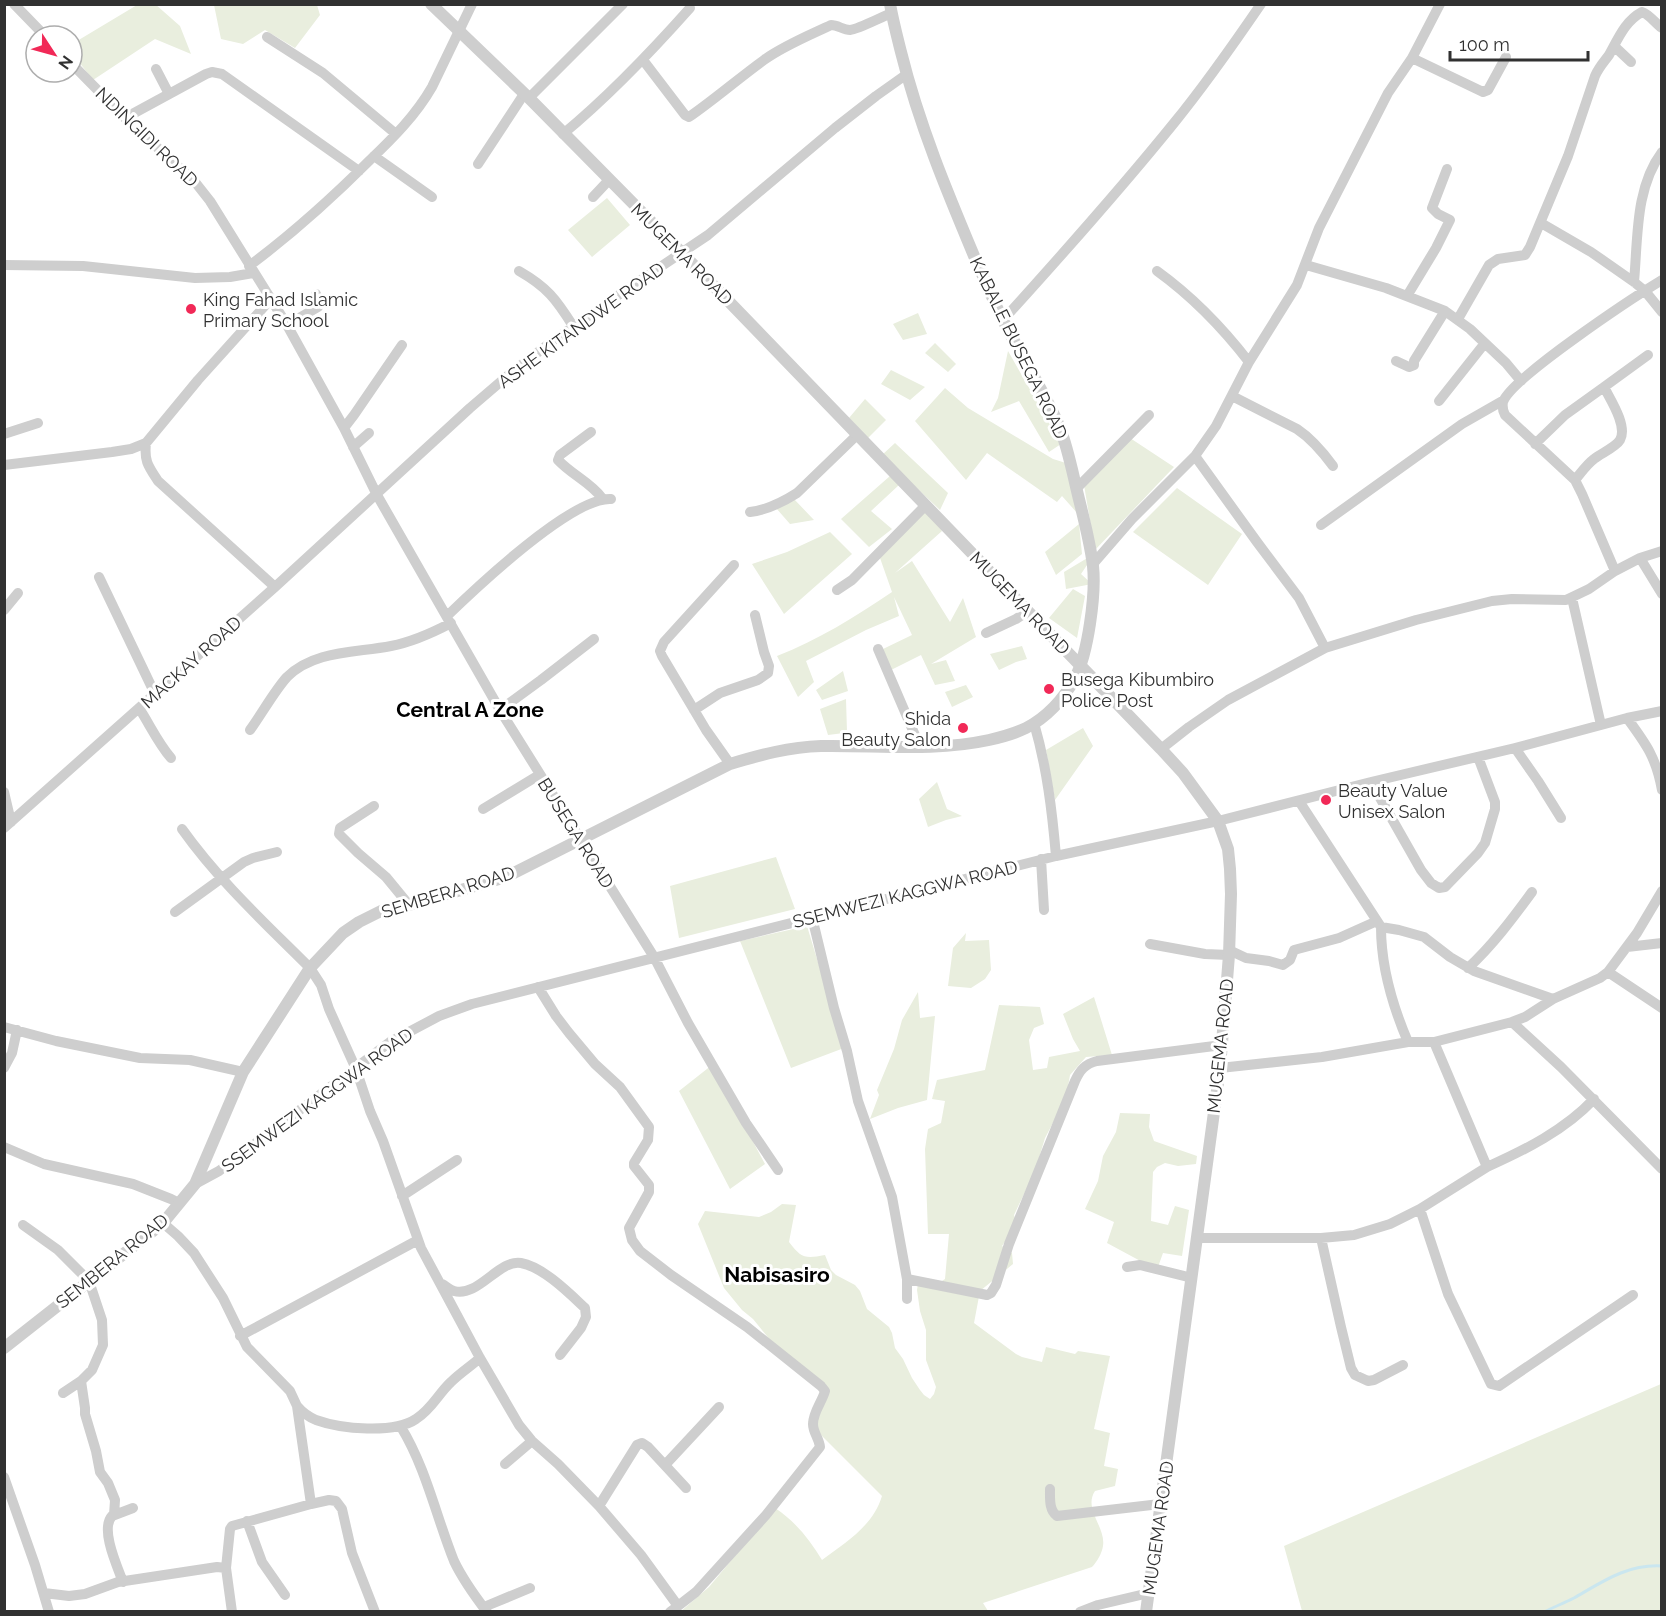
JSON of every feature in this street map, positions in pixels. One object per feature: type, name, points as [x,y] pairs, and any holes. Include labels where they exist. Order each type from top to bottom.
[{"type":"street","points":[[14,4],[33,24]]},
{"type":"street","name":"MUGEMA ROAD","points":[[431,4],[682,253],[926,505],[1161,749],[1183,773],[1218,821],[1228,849],[1230,869],[1229,952],[1220,1068],[1146,1611]]},
{"type":"street","points":[[4,265],[83,266],[195,278],[230,277],[251,270],[359,171],[396,134],[426,98],[472,4]]},
{"type":"street","points":[[478,164],[526,96],[623,4]]},
{"type":"street","points":[[1003,320],[1081,234],[1175,122],[1261,4]]},
{"type":"street","points":[[1093,564],[1132,519],[1195,456],[1216,426],[1249,362],[1287,303],[1306,265],[1324,218],[1388,93],[1412,58],[1440,4]]},
{"type":"street","points":[[563,134],[643,60],[690,9]]},
{"type":"street","points":[[643,60],[687,117],[718,97],[778,51],[831,25],[845,30],[853,29],[891,9]]},
{"type":"street","name":"KABALE BUSEGA ROAD","points":[[891,9],[921,120],[960,222],[1003,320],[1060,427],[1070,459],[1093,564],[1091,613],[1080,665]]},
{"type":"street","points":[[1458,319],[1489,265],[1498,260],[1525,255],[1530,248],[1568,156],[1598,68],[1624,28],[1642,12],[1662,28]]},
{"type":"street","points":[[267,37],[332,80],[396,134]]},
{"type":"street","points":[[1614,46],[1631,63]]},
{"type":"street","points":[[1412,58],[1483,92],[1488,90],[1506,57]]},
{"type":"street","points":[[156,69],[168,94]]},
{"type":"street","points":[[125,118],[212,72],[222,74],[359,171]]},
{"type":"street","name":"ASHE KITANDWE ROAD","points":[[377,495],[512,372],[573,326],[708,235],[834,128],[907,74]]},
{"type":"street","name":"NDINGIDI ROAD","points":[[84,76],[125,118],[195,182],[210,201],[287,325],[344,428],[377,495]]},
{"type":"street","points":[[1634,282],[1641,199],[1653,164],[1662,152]]},
{"type":"street","points":[[374,156],[432,197]]},
{"type":"street","points":[[1407,296],[1450,220],[1432,208],[1447,169]]},
{"type":"street","points":[[593,197],[609,180]]},
{"type":"street","points":[[1541,223],[1591,252],[1634,282],[1645,291],[1662,312]]},
{"type":"street","points":[[1306,265],[1407,296],[1445,311],[1458,319],[1485,343],[1521,381]]},
{"type":"street","points":[[519,271],[550,292],[573,326]]},
{"type":"street","points":[[1157,271],[1210,315],[1249,362]]},
{"type":"street","points":[[1321,525],[1462,424],[1504,400],[1521,381],[1543,363],[1662,280]]},
{"type":"street","points":[[287,325],[318,308],[320,303],[316,294]]},
{"type":"street","points":[[4,465],[131,449],[146,442],[271,299]]},
{"type":"street","points":[[1396,361],[1409,367],[1414,365],[1414,361],[1445,311]]},
{"type":"street","points":[[1439,401],[1485,343]]},
{"type":"street","points":[[344,428],[402,345]]},
{"type":"street","points":[[1535,444],[1565,415],[1648,355]]},
{"type":"street","points":[[1575,480],[1593,460],[1618,442],[1621,436],[1620,421],[1604,387]]},
{"type":"street","points":[[1232,396],[1306,435],[1319,447],[1333,466]]},
{"type":"street","points":[[1504,400],[1502,407],[1506,415],[1575,480],[1615,571]]},
{"type":"street","points":[[1077,488],[1149,415]]},
{"type":"street","points":[[4,434],[38,423]]},
{"type":"street","points":[[250,730],[287,677],[309,662],[330,655],[392,646],[425,636],[449,620],[500,568],[547,529],[575,511],[606,498],[558,460],[560,455],[591,432]]},
{"type":"street","points":[[353,447],[369,433]]},
{"type":"street","points":[[750,512],[763,510],[797,493],[857,435]]},
{"type":"street","points":[[146,442],[144,455],[158,481],[276,587]]},
{"type":"street","points":[[1195,456],[1299,597],[1325,648]]},
{"type":"street","name":"MACKAY ROAD","points":[[8,825],[377,495]]},
{"type":"street","name":"BUSEGA ROAD","points":[[377,495],[500,710],[654,957],[688,1023],[740,1113],[778,1170]]},
{"type":"street","points":[[837,590],[852,580],[926,505]]},
{"type":"street","points":[[1161,749],[1228,700],[1325,648],[1416,620],[1492,601],[1572,598],[1615,571],[1640,558],[1662,551]]},
{"type":"street","points":[[1640,558],[1661,594]]},
{"type":"street","points":[[730,764],[694,710],[660,651],[664,642],[735,565]]},
{"type":"street","points":[[99,577],[155,694]]},
{"type":"street","points":[[4,610],[18,593]]},
{"type":"street","points":[[1572,598],[1601,725]]},
{"type":"street","points":[[986,633],[1028,611]]},
{"type":"street","points":[[694,710],[720,693],[762,678],[768,673],[769,666],[755,615]]},
{"type":"street","points":[[500,710],[594,639]]},
{"type":"street","points":[[878,649],[920,747]]},
{"type":"street","name":"SEMBERA ROAD","points":[[4,1348],[164,1223],[195,1184],[243,1072],[310,968],[343,933],[359,922],[385,909],[409,905],[506,877],[730,764],[763,754],[820,746],[920,747],[972,744],[1023,730],[1049,711],[1064,695],[1080,665]]},
{"type":"street","points":[[139,708],[171,758]]},
{"type":"street","name":"SSEMWEZI KAGGWA ROAD","points":[[195,1184],[219,1171],[390,1042],[439,1016],[472,1004],[1056,855],[1218,821],[1662,711]]},
{"type":"street","points":[[1627,718],[1649,748],[1658,768],[1662,789]]},
{"type":"street","points":[[1034,723],[1048,778],[1056,855]]},
{"type":"street","points":[[1515,748],[1560,818]]},
{"type":"street","points":[[1649,748],[1662,748]]},
{"type":"street","points":[[1371,782],[1420,870],[1435,887],[1445,887],[1482,848],[1495,809],[1492,792],[1478,757]]},
{"type":"street","points":[[483,808],[539,775]]},
{"type":"street","points":[[4,792],[8,825]]},
{"type":"street","points":[[1299,801],[1379,924],[1384,963],[1396,1010],[1408,1042]]},
{"type":"street","points":[[374,806],[340,828],[339,834],[386,877],[409,905]]},
{"type":"street","points":[[182,829],[221,879],[310,968],[321,985],[356,1069],[418,1240],[480,1358],[519,1425],[532,1441],[599,1506],[641,1555],[674,1609],[696,1592],[766,1515],[820,1447],[819,1440],[814,1433],[813,1422],[825,1391],[747,1327],[640,1251],[632,1239],[629,1228],[649,1192],[649,1185],[634,1166],[648,1140],[649,1127],[620,1087],[595,1064],[569,1033],[538,987]]},
{"type":"street","points":[[175,912],[244,862],[277,852]]},
{"type":"street","points":[[1041,859],[1044,910]]},
{"type":"street","points":[[1220,1068],[1322,1057],[1408,1042],[1434,1042],[1512,1022],[1608,972],[1627,947],[1662,891]]},
{"type":"street","points":[[1468,968],[1507,926],[1532,892]]},
{"type":"street","points":[[812,917],[858,1101],[892,1197],[907,1279],[908,1299]]},
{"type":"street","points":[[1150,944],[1205,954],[1229,952],[1246,958],[1283,965],[1290,960],[1294,950],[1379,924],[1424,937],[1468,968],[1553,999]]},
{"type":"street","points":[[1627,947],[1662,943]]},
{"type":"street","points":[[1608,972],[1662,1008]]},
{"type":"street","points":[[1512,1022],[1594,1099],[1662,1169]]},
{"type":"street","points":[[4,1027],[56,1041],[140,1058],[190,1060],[243,1072]]},
{"type":"street","points":[[4,1068],[12,1053],[17,1030]]},
{"type":"street","points":[[1434,1042],[1487,1167]]},
{"type":"street","points":[[907,1279],[987,1295],[994,1290],[1009,1244],[1075,1081],[1084,1066],[1097,1061],[1222,1045]]},
{"type":"street","points":[[1197,1238],[1321,1239],[1354,1235],[1390,1224],[1420,1209],[1487,1167],[1513,1157],[1573,1120],[1594,1099]]},
{"type":"street","points":[[4,1148],[44,1164],[133,1184],[179,1203]]},
{"type":"street","points":[[402,1196],[457,1160]]},
{"type":"street","points":[[1420,1209],[1448,1294],[1480,1363],[1494,1386],[1499,1386],[1634,1295]]},
{"type":"street","points":[[164,1223],[194,1253],[223,1298],[247,1347],[290,1391],[303,1413],[315,1420],[353,1427],[400,1427],[410,1424],[435,1403],[452,1381],[480,1358]]},
{"type":"street","points":[[23,1225],[57,1250],[89,1281],[102,1320],[103,1345],[92,1370],[63,1393]]},
{"type":"street","points":[[1321,1239],[1343,1337],[1355,1375],[1368,1382],[1403,1365]]},
{"type":"street","points":[[240,1336],[418,1240]]},
{"type":"street","points":[[440,1282],[453,1291],[461,1292],[476,1287],[508,1264],[519,1262],[535,1268],[585,1308],[586,1317],[581,1328],[560,1355]]},
{"type":"street","points":[[1127,1267],[1140,1265],[1192,1278]]},
{"type":"street","points":[[81,1381],[84,1414],[100,1472],[108,1483],[115,1500],[114,1515]]},
{"type":"street","points":[[297,1406],[311,1504]]},
{"type":"street","points":[[665,1465],[719,1407]]},
{"type":"street","points":[[400,1427],[418,1460],[455,1562],[472,1592],[485,1609],[530,1588]]},
{"type":"street","points":[[505,1464],[532,1441]]},
{"type":"street","points":[[599,1506],[637,1445],[642,1443],[687,1488]]},
{"type":"street","points":[[4,1477],[49,1611]]},
{"type":"street","points":[[1050,1489],[1051,1507],[1057,1516],[1160,1504]]},
{"type":"street","points":[[232,1611],[226,1569],[230,1528],[247,1521],[329,1500],[336,1501],[342,1509],[352,1553],[375,1611]]},
{"type":"street","points":[[123,1582],[108,1537],[108,1522],[114,1515],[133,1508]]},
{"type":"street","points":[[247,1521],[262,1562],[285,1595]]},
{"type":"street","points":[[44,1593],[69,1596],[85,1594],[123,1582],[217,1567],[226,1569]]},
{"type":"street","points":[[1080,1611],[1149,1593]]},
{"type":"green space","points":[[155,4],[180,26],[191,54],[155,39],[93,80],[84,68],[84,37],[137,5]]},
{"type":"green space","points":[[214,5],[317,5],[320,15],[295,48],[265,30],[243,44],[221,39]]},
{"type":"green space","points":[[607,198],[630,225],[592,257],[568,230]]},
{"type":"green space","points":[[918,313],[927,334],[903,340],[893,324]]},
{"type":"green space","points":[[935,343],[956,364],[948,372],[925,353]]},
{"type":"green space","points":[[1008,351],[1061,444],[1049,452],[1019,401],[991,412],[998,398]]},
{"type":"green space","points":[[891,370],[925,387],[910,400],[881,384]]},
{"type":"green space","points":[[945,388],[968,408],[1053,459],[1066,463],[1078,514],[1062,496],[1057,502],[987,453],[966,480],[915,421]]},
{"type":"green space","points":[[865,399],[886,420],[868,438],[849,418]]},
{"type":"green space","points":[[1130,438],[1174,467],[1095,550],[1084,485]]},
{"type":"green space","points":[[895,443],[948,493],[940,510],[882,455]]},
{"type":"green space","points":[[890,476],[899,485],[871,511],[892,529],[869,547],[841,519]]},
{"type":"green space","points":[[1177,488],[1242,534],[1208,585],[1133,532]]},
{"type":"green space","points":[[794,499],[814,520],[790,524],[776,508]]},
{"type":"green space","points":[[928,509],[942,531],[895,573],[912,561],[950,622],[963,598],[976,637],[931,664],[946,660],[955,681],[935,685],[921,655],[891,670],[883,649],[912,635],[894,597],[899,616],[806,661],[814,682],[798,697],[777,656],[836,627],[892,592],[880,558]]},
{"type":"green space","points":[[1079,524],[1082,554],[1056,575],[1045,552]]},
{"type":"green space","points":[[830,532],[852,554],[784,614],[752,564],[787,552]]},
{"type":"green space","points":[[1089,557],[1089,562],[1081,574],[1092,584],[1066,589],[1064,572]]},
{"type":"green space","points":[[1073,589],[1085,596],[1077,638],[1049,618]]},
{"type":"green space","points":[[1022,646],[1027,659],[999,670],[990,654]]},
{"type":"green space","points":[[843,671],[848,691],[822,700],[816,690]]},
{"type":"green space","points":[[966,685],[973,697],[952,707],[945,692]]},
{"type":"green space","points":[[846,699],[847,732],[828,735],[820,709]]},
{"type":"green space","points":[[1083,728],[1093,746],[1055,800],[1046,750]]},
{"type":"green space","points":[[937,782],[947,809],[962,816],[928,827],[919,799]]},
{"type":"green space","points":[[776,857],[795,909],[679,938],[670,886]]},
{"type":"green space","points":[[807,926],[844,1048],[791,1068],[740,941]]},
{"type":"green space","points":[[966,933],[965,941],[989,940],[991,970],[985,979],[971,988],[948,986],[953,948]]},
{"type":"green space","points":[[918,992],[920,1018],[935,1016],[927,1100],[870,1119],[879,1095],[877,1090],[894,1049],[902,1020]]},
{"type":"green space","points":[[1094,997],[1112,1055],[1086,1057],[1070,1075],[1066,1098],[1045,1138],[1035,1171],[1014,1215],[1017,1225],[1002,1246],[1012,1253],[1013,1264],[980,1291],[974,1323],[1016,1354],[1042,1362],[1046,1347],[1075,1354],[1078,1351],[1110,1356],[1094,1429],[1110,1433],[1104,1466],[1118,1469],[1115,1486],[1095,1491],[1092,1498],[1093,1511],[1103,1539],[1102,1549],[1096,1563],[1092,1567],[983,1603],[988,1611],[680,1612],[709,1587],[775,1508],[801,1531],[822,1560],[865,1525],[878,1507],[882,1496],[808,1422],[824,1395],[783,1356],[724,1288],[698,1224],[705,1211],[759,1217],[782,1204],[796,1205],[789,1242],[804,1256],[825,1255],[831,1270],[836,1275],[855,1285],[867,1309],[889,1327],[895,1348],[912,1378],[924,1395],[930,1399],[936,1387],[926,1360],[926,1330],[917,1290],[918,1284],[934,1286],[945,1279],[949,1234],[928,1234],[925,1149],[928,1129],[941,1123],[945,1101],[932,1099],[937,1080],[985,1070],[999,1005],[1040,1007],[1044,1024],[1034,1028],[1029,1040],[1033,1070],[1047,1068],[1049,1057],[1080,1051],[1063,1014]]},
{"type":"green space","points":[[712,1065],[765,1164],[730,1189],[679,1091]]},
{"type":"green space","points":[[1120,1113],[1150,1114],[1149,1127],[1154,1141],[1197,1156],[1196,1164],[1178,1166],[1165,1163],[1153,1172],[1151,1221],[1168,1225],[1175,1206],[1189,1210],[1182,1256],[1163,1253],[1158,1267],[1146,1264],[1107,1243],[1114,1222],[1085,1209],[1098,1181],[1103,1156],[1116,1132]]},
{"type":"green space","points":[[1661,1384],[1661,1611],[1302,1611],[1284,1546]]},
{"type":"waterway","points":[[1544,1612],[1615,1575],[1637,1568],[1662,1566]]},
{"type":"place","name":"King Fahad Islamic Primary School","points":[[191,309]]},
{"type":"place","name":"Busega Kibumbiro Police Post","points":[[1049,689]]},
{"type":"place","name":"Shida Beauty Salon","points":[[963,728]]},
{"type":"place","name":"Beauty Value Unisex Salon","points":[[1326,800]]},
{"type":"district","name":"Central A Zone","points":[[470,709]]},
{"type":"district","name":"Nabisasiro","points":[[777,1274]]}]
